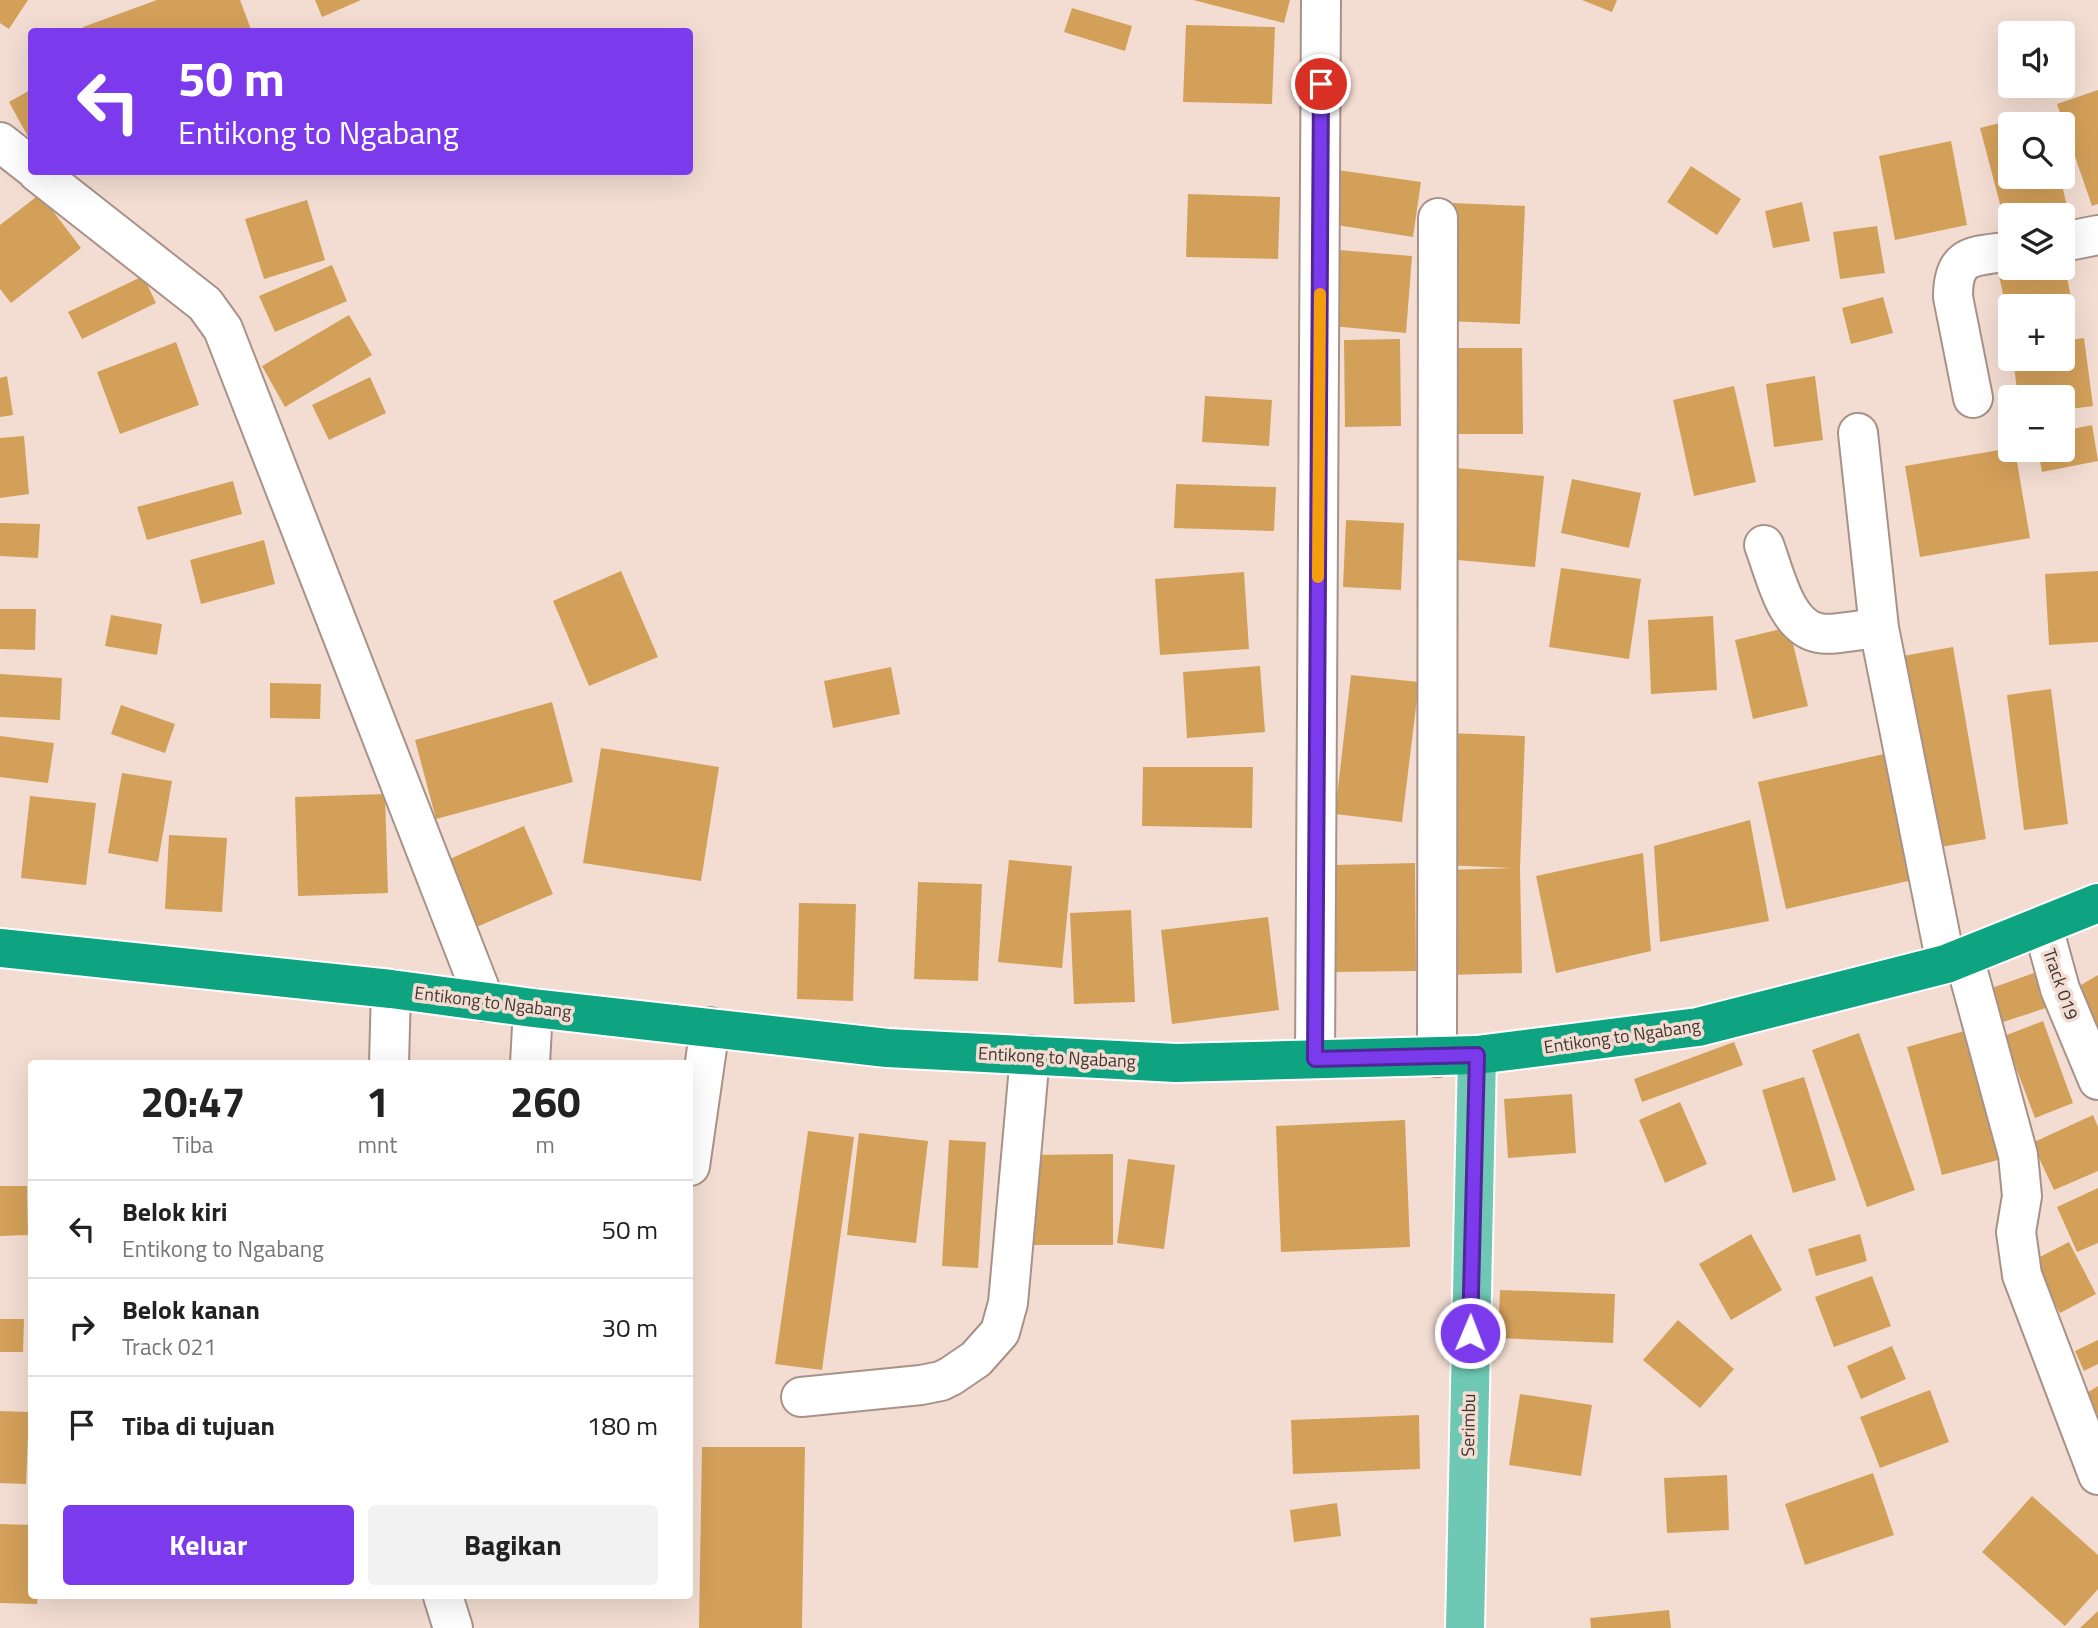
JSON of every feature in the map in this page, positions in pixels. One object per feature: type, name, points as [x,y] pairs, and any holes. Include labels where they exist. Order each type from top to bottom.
[{"type":"highway","name":"Entikong to Ngabang","points":[[0,948],[391,989],[887,1048],[1176,1063],[1477,1055],[1698,1027],[1955,961],[2098,904]]},
{"type":"main road","name":"Serimbu","points":[[1465,1628],[1477,1055]]},
{"type":"street","points":[[1315,1059],[1321,0]]},
{"type":"street","points":[[0,142],[28,164]]},
{"type":"street","points":[[41,175],[205,304],[223,329],[485,1002]]},
{"type":"street","points":[[1437,1057],[1438,218]]},
{"type":"street","points":[[1973,398],[1953,297],[1953,280],[1957,267],[1964,261],[1998,254]]},
{"type":"street","points":[[1858,433],[1879,628],[1955,961],[2018,1155],[2022,1196],[2015,1232],[2022,1275],[2098,1475]]},
{"type":"street","points":[[1764,545],[1790,614],[1806,629],[1820,634],[1879,628]]},
{"type":"street","name":"Track 019","points":[[2042,927],[2060,989],[2098,1080]]},
{"type":"street","points":[[389,1060],[391,989]]},
{"type":"street","points":[[530,1060],[533,1008]]},
{"type":"street","points":[[693,1144],[709,1027]]},
{"type":"street","points":[[801,1397],[942,1381],[976,1359],[1000,1332],[1008,1303],[1030,1055]]},
{"type":"street","points":[[444,1599],[453,1628]]},
{"type":"building","points":[[0,0],[28,0],[9,29],[0,23]]},
{"type":"building","points":[[157,0],[240,0],[250,28],[83,28]]},
{"type":"building","points":[[315,0],[361,0],[322,17]]},
{"type":"building","points":[[1193,0],[1290,0],[1284,23]]},
{"type":"building","points":[[1582,0],[1617,0],[1612,12]]},
{"type":"building","points":[[1072,8],[1132,26],[1125,51],[1064,32]]},
{"type":"building","points":[[1186,25],[1275,27],[1272,104],[1183,102]]},
{"type":"building","points":[[2098,90],[2098,204],[2092,206],[2075,156],[2075,112],[2060,112],[2057,104]]},
{"type":"building","points":[[28,91],[28,137],[9,102]]},
{"type":"building","points":[[1998,123],[1998,189],[2063,189],[2066,203],[2000,203],[1980,128]]},
{"type":"building","points":[[1951,141],[1967,225],[1895,240],[1879,156]]},
{"type":"building","points":[[1691,166],[1741,199],[1717,235],[1667,202]]},
{"type":"building","points":[[1338,170],[1421,182],[1413,237],[1330,224]]},
{"type":"building","points":[[40,194],[81,248],[11,303],[0,289],[0,225]]},
{"type":"building","points":[[1188,194],[1280,197],[1278,259],[1186,257]]},
{"type":"building","points":[[307,200],[325,260],[264,279],[245,219]]},
{"type":"building","points":[[1802,202],[1810,241],[1773,248],[1765,211]]},
{"type":"building","points":[[1452,203],[1525,206],[1520,324],[1447,321]]},
{"type":"building","points":[[1877,226],[1885,273],[1840,279],[1833,232]]},
{"type":"building","points":[[1339,250],[1412,256],[1406,333],[1332,326]]},
{"type":"building","points":[[332,265],[347,301],[275,332],[259,296]]},
{"type":"building","points":[[143,276],[156,303],[82,339],[68,312]]},
{"type":"building","points":[[2000,280],[2067,280],[2070,294],[2003,294]]},
{"type":"building","points":[[1883,297],[1893,333],[1851,344],[1842,308]]},
{"type":"building","points":[[349,315],[372,355],[285,407],[262,366]]},
{"type":"building","points":[[2084,338],[2093,406],[2075,408],[2075,385],[2016,385],[2015,371],[2075,371],[2075,339]]},
{"type":"building","points":[[1400,339],[1401,426],[1345,427],[1344,340]]},
{"type":"building","points":[[176,342],[199,405],[120,434],[97,372]]},
{"type":"building","points":[[1448,348],[1522,348],[1523,434],[1449,434]]},
{"type":"building","points":[[7,376],[13,415],[0,417],[0,378]]},
{"type":"building","points":[[1815,376],[1823,440],[1774,447],[1766,384]]},
{"type":"building","points":[[370,377],[386,413],[329,440],[312,405]]},
{"type":"building","points":[[1734,386],[1756,482],[1694,496],[1673,400]]},
{"type":"building","points":[[1205,396],[1272,400],[1269,446],[1202,442]]},
{"type":"building","points":[[2092,425],[2098,461],[2042,472],[2040,462],[2075,462],[2075,429]]},
{"type":"building","points":[[24,436],[29,494],[0,498],[0,438]]},
{"type":"building","points":[[1998,450],[1998,462],[2017,462],[2030,538],[1920,557],[1905,466]]},
{"type":"building","points":[[1456,468],[1544,476],[1535,567],[1447,559]]},
{"type":"building","points":[[1572,479],[1641,493],[1629,548],[1561,533]]},
{"type":"building","points":[[233,481],[242,514],[147,540],[137,507]]},
{"type":"building","points":[[1176,484],[1276,487],[1274,531],[1174,528]]},
{"type":"building","points":[[1346,520],[1404,523],[1401,590],[1343,587]]},
{"type":"building","points":[[0,523],[40,524],[38,558],[0,556]]},
{"type":"building","points":[[264,540],[275,584],[201,604],[190,560]]},
{"type":"building","points":[[1561,568],[1641,579],[1629,659],[1549,647]]},
{"type":"building","points":[[621,571],[658,657],[589,686],[553,601]]},
{"type":"building","points":[[2098,571],[2098,642],[2049,645],[2045,574]]},
{"type":"building","points":[[1244,572],[1249,649],[1160,655],[1155,579]]},
{"type":"building","points":[[0,609],[36,609],[35,650],[0,649]]},
{"type":"building","points":[[111,615],[162,624],[157,655],[105,646]]},
{"type":"building","points":[[1713,616],[1717,690],[1651,694],[1648,620]]},
{"type":"building","points":[[1789,627],[1808,706],[1753,719],[1735,640]]},
{"type":"building","points":[[1953,647],[1986,839],[1930,849],[1897,657]]},
{"type":"building","points":[[1260,666],[1265,732],[1187,738],[1183,672]]},
{"type":"building","points":[[891,667],[900,714],[833,728],[824,681]]},
{"type":"building","points":[[0,674],[62,678],[60,720],[0,717]]},
{"type":"building","points":[[1351,675],[1419,682],[1402,822],[1335,814]]},
{"type":"building","points":[[270,683],[321,684],[320,719],[270,718]]},
{"type":"building","points":[[2051,689],[2068,824],[2024,830],[2007,695]]},
{"type":"building","points":[[552,702],[573,782],[436,819],[415,740]]},
{"type":"building","points":[[121,705],[175,724],[165,753],[111,734]]},
{"type":"building","points":[[1449,733],[1525,736],[1520,868],[1522,973],[1448,975],[1446,870],[1512,868],[1443,865]]},
{"type":"building","points":[[0,736],[54,743],[48,783],[0,777]]},
{"type":"building","points":[[601,748],[719,767],[701,881],[583,863]]},
{"type":"building","points":[[1893,752],[1921,878],[1786,909],[1758,782]]},
{"type":"building","points":[[1143,767],[1253,767],[1252,828],[1142,826]]},
{"type":"building","points":[[122,773],[172,781],[158,862],[108,853]]},
{"type":"building","points":[[385,794],[388,893],[298,896],[295,797]]},
{"type":"building","points":[[30,796],[96,803],[86,885],[21,878]]},
{"type":"building","points":[[1750,820],[1769,921],[1660,942],[1654,846]]},
{"type":"building","points":[[524,826],[553,894],[472,929],[443,862]]},
{"type":"building","points":[[169,835],[227,838],[222,912],[165,909]]},
{"type":"building","points":[[1643,853],[1651,951],[1556,973],[1536,876]]},
{"type":"building","points":[[1009,860],[1072,866],[1062,968],[998,962]]},
{"type":"building","points":[[1415,863],[1416,971],[1334,972],[1333,865]]},
{"type":"building","points":[[918,882],[982,884],[978,981],[914,979]]},
{"type":"building","points":[[799,903],[856,904],[853,1001],[797,999]]},
{"type":"building","points":[[1131,910],[1135,1002],[1074,1004],[1070,913]]},
{"type":"building","points":[[1268,917],[1279,1010],[1172,1024],[1161,930]]},
{"type":"building","points":[[2037,972],[2049,1007],[1997,1024],[1986,990]]},
{"type":"building","points":[[2098,975],[2098,1043],[2069,992]]},
{"type":"building","points":[[2043,1021],[2073,1103],[2035,1118],[2004,1036]]},
{"type":"building","points":[[1975,1028],[2009,1157],[1942,1175],[1907,1047]]},
{"type":"building","points":[[1859,1033],[1915,1190],[1867,1207],[1812,1050]]},
{"type":"building","points":[[1734,1042],[1743,1065],[1642,1102],[1634,1079]]},
{"type":"building","points":[[1804,1077],[1836,1180],[1793,1193],[1762,1090]]},
{"type":"building","points":[[1572,1094],[1576,1153],[1508,1158],[1504,1099]]},
{"type":"building","points":[[1680,1102],[1707,1164],[1665,1183],[1639,1120]]},
{"type":"building","points":[[2093,1115],[2098,1127],[2098,1171],[2054,1190],[2032,1143]]},
{"type":"building","points":[[1405,1120],[1410,1247],[1281,1252],[1276,1126]]},
{"type":"building","points":[[808,1131],[854,1137],[822,1370],[775,1364]]},
{"type":"building","points":[[859,1133],[928,1141],[916,1243],[847,1235]]},
{"type":"building","points":[[949,1140],[986,1142],[978,1268],[942,1266]]},
{"type":"building","points":[[1113,1154],[1113,1245],[1027,1245],[1027,1155]]},
{"type":"building","points":[[1128,1159],[1175,1165],[1164,1249],[1117,1243]]},
{"type":"building","points":[[0,1186],[27,1186],[28,1235],[0,1236]]},
{"type":"building","points":[[2098,1188],[2098,1243],[2077,1252],[2057,1207]]},
{"type":"building","points":[[1751,1234],[1782,1290],[1731,1320],[1699,1264]]},
{"type":"building","points":[[1860,1234],[1867,1261],[1816,1276],[1808,1249]]},
{"type":"building","points":[[2069,1242],[2096,1294],[2060,1313],[2032,1261]]},
{"type":"building","points":[[1872,1276],[1891,1326],[1834,1347],[1815,1297]]},
{"type":"building","points":[[1500,1290],[1615,1294],[1613,1343],[1498,1338]]},
{"type":"building","points":[[0,1319],[24,1319],[23,1352],[0,1352]]},
{"type":"building","points":[[1678,1320],[1734,1369],[1700,1408],[1643,1360]]},
{"type":"building","points":[[2098,1340],[2098,1364],[2084,1371],[2075,1351]]},
{"type":"building","points":[[1892,1346],[1906,1379],[1861,1399],[1847,1366]]},
{"type":"building","points":[[2098,1386],[2098,1415],[2085,1394]]},
{"type":"building","points":[[1930,1390],[1949,1442],[1880,1468],[1860,1417]]},
{"type":"building","points":[[1520,1394],[1592,1405],[1581,1476],[1509,1465]]},
{"type":"building","points":[[0,1411],[28,1412],[26,1484],[0,1483]]},
{"type":"building","points":[[1419,1415],[1420,1469],[1293,1474],[1291,1420]]},
{"type":"building","points":[[702,1447],[805,1447],[802,1628],[699,1628]]},
{"type":"building","points":[[1873,1473],[1894,1535],[1805,1565],[1785,1504]]},
{"type":"building","points":[[1727,1475],[1729,1530],[1667,1533],[1664,1478]]},
{"type":"building","points":[[2032,1496],[2098,1555],[2098,1589],[2065,1626],[1982,1552]]},
{"type":"building","points":[[1337,1503],[1341,1536],[1294,1542],[1290,1510]]},
{"type":"building","points":[[0,1524],[28,1525],[28,1599],[38,1599],[37,1604],[0,1603]]},
{"type":"building","points":[[1669,1610],[1671,1628],[1591,1628],[1590,1618]]},
{"type":"building","points":[[2098,1611],[2098,1628],[2080,1628]]},
{"type":"slow traffic","points":[[1318,577],[1320,294]]},
{"type":"route","points":[[1321,84],[1315,1059],[1477,1055],[1470,1333]]}]
